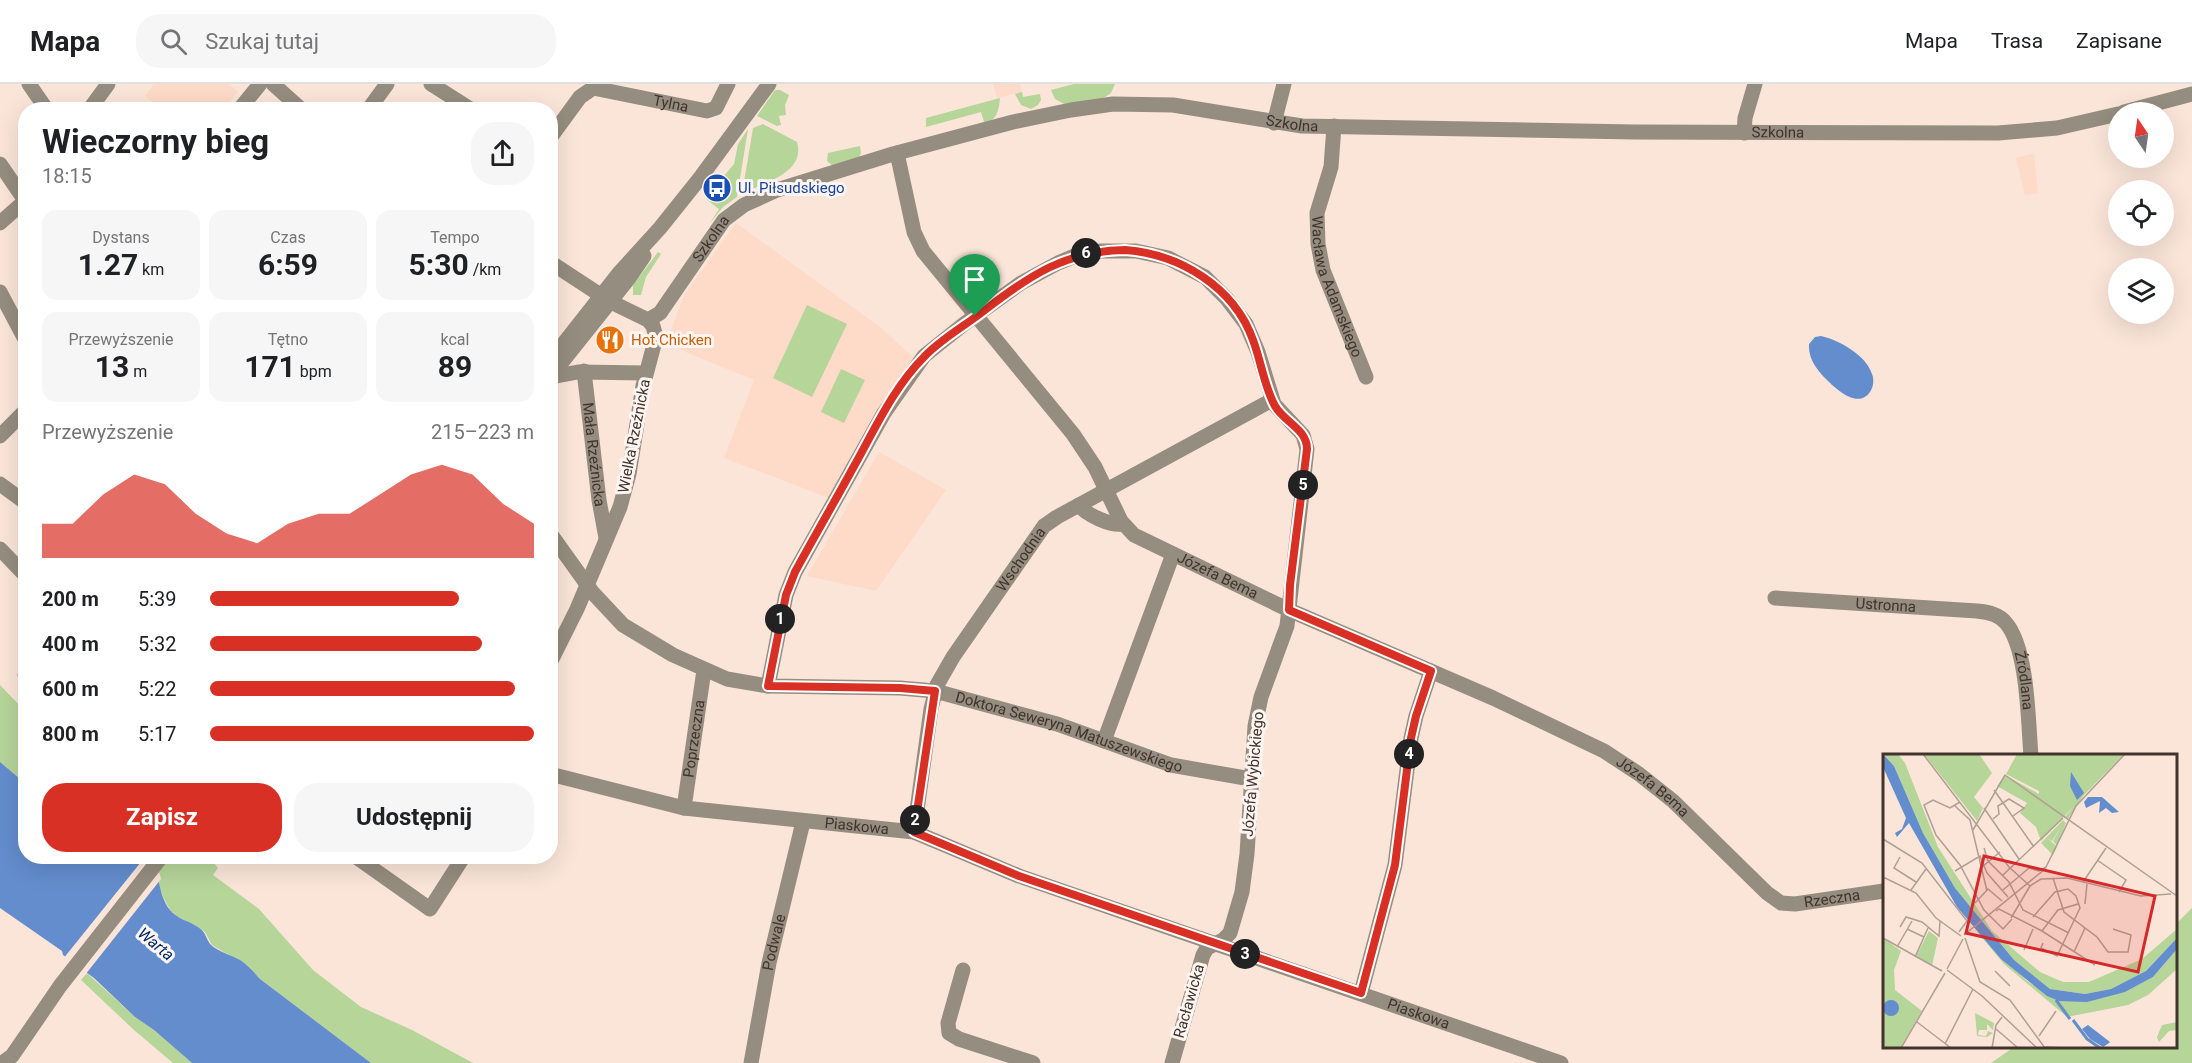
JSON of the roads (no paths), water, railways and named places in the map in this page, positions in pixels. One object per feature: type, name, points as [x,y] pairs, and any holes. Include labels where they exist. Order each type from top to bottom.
[{"type":"street","points":[[29,84],[41,102]]},
{"type":"street","points":[[95,102],[108,84]]},
{"type":"street","points":[[245,102],[260,84]]},
{"type":"street","points":[[273,84],[293,102]]},
{"type":"street","points":[[374,102],[387,84]]},
{"type":"street","points":[[431,84],[459,102]]},
{"type":"street","name":"Tylna","points":[[558,126],[575,102],[593,88],[707,111],[716,108],[728,84]]},
{"type":"street","points":[[742,120],[761,84]]},
{"type":"street","points":[[558,367],[606,299],[620,272],[660,228],[717,156],[769,84]]},
{"type":"street","points":[[1274,123],[1284,84]]},
{"type":"street","points":[[1744,133],[1745,118],[1755,84]]},
{"type":"street","points":[[2162,102],[2192,94]]},
{"type":"street","name":"Szkolna","points":[[648,320],[660,312],[715,232],[735,211],[777,190],[897,153],[1012,122],[1113,104],[1173,105],[1274,123],[1334,126],[1744,133],[1998,133],[2057,128],[2108,116]]},
{"type":"street","name":"Wacława Adamskiego","points":[[1334,126],[1331,167],[1317,213],[1319,253],[1366,377]]},
{"type":"street","name":"Józefa Bema","points":[[897,153],[914,232],[919,245],[932,264],[1068,426],[1090,458],[1123,524],[1134,535],[1289,610],[1568,733],[1627,765],[1687,813],[1767,893],[1780,903]]},
{"type":"street","points":[[0,164],[18,191]]},
{"type":"street","points":[[0,223],[18,207]]},
{"type":"street","name":"Józefa Wybickiego","points":[[768,686],[778,630],[791,580],[878,423],[924,356],[975,316],[1033,276],[1077,255],[1125,250],[1158,255],[1196,272],[1220,291],[1251,333],[1272,400],[1279,412],[1304,435],[1307,445],[1287,626],[1256,715],[1246,864],[1241,900],[1230,933],[1215,944]]},
{"type":"street","points":[[558,267],[606,299],[648,320]]},
{"type":"street","points":[[0,292],[18,326]]},
{"type":"street","points":[[558,352],[606,299]]},
{"type":"street","name":"Wielka Rzeźnicka","points":[[558,633],[587,585],[627,484],[646,373],[656,337],[653,326],[648,320]]},
{"type":"street","points":[[558,375],[584,371],[646,373]]},
{"type":"street","name":"Mała Rzeźnicka","points":[[584,371],[598,500],[606,538]]},
{"type":"street","name":"Wschodnia","points":[[914,832],[935,691],[953,657],[1041,530],[1050,521],[1272,400]]},
{"type":"street","points":[[0,436],[18,418]]},
{"type":"street","points":[[0,484],[18,497]]},
{"type":"street","points":[[1079,505],[1084,511],[1106,521],[1117,525],[1123,524]]},
{"type":"street","name":"Doktora Seweryna Matuszewskiego","points":[[558,543],[612,616],[630,631],[704,670],[728,679],[768,686],[900,688],[935,691],[1057,724],[1171,765],[1251,779]]},
{"type":"street","points":[[0,549],[18,568]]},
{"type":"street","points":[[1104,741],[1173,554]]},
{"type":"street","name":"Ustronna","points":[[1775,598],[1995,614]]},
{"type":"street","name":"Źródlana","points":[[1995,614],[2006,623],[2019,650],[2031,754]]},
{"type":"street","name":"Poprzeczna","points":[[684,808],[704,670]]},
{"type":"street","points":[[1361,993],[1395,865],[1411,738],[1431,671]]},
{"type":"street","name":"Piaskowa","points":[[558,776],[684,808],[914,832],[1012,874],[1561,1063]]},
{"type":"street","name":"Podwale","points":[[752,1063],[769,963],[803,822]]},
{"type":"street","points":[[9,1061],[60,986],[156,864]]},
{"type":"street","points":[[366,864],[430,909],[459,864]]},
{"type":"street","name":"Rzeczna","points":[[1780,903],[1804,903],[1883,891]]},
{"type":"street","name":"Racławicka","points":[[1172,1063],[1201,958],[1205,951],[1215,944]]},
{"type":"street","points":[[963,970],[948,1023],[949,1033],[959,1039],[1033,1063]]},
{"type":"water","points":[[1821,336],[1851,349],[1869,367],[1873,383],[1870,392],[1865,397],[1854,398],[1842,393],[1817,368],[1810,355],[1809,344],[1815,337]]},
{"type":"water","name":"Warta","points":[[0,762],[18,777],[18,864],[150,864],[156,873],[165,903],[173,913],[198,927],[211,945],[243,962],[260,979],[371,1063],[192,1063],[154,1030],[135,1017],[94,978],[63,955],[62,951],[0,908]]},
{"type":"place","name":"Ul. Piłsudskiego","points":[[717,188]]},
{"type":"place","name":"Hot Chicken","points":[[610,340]]}]
